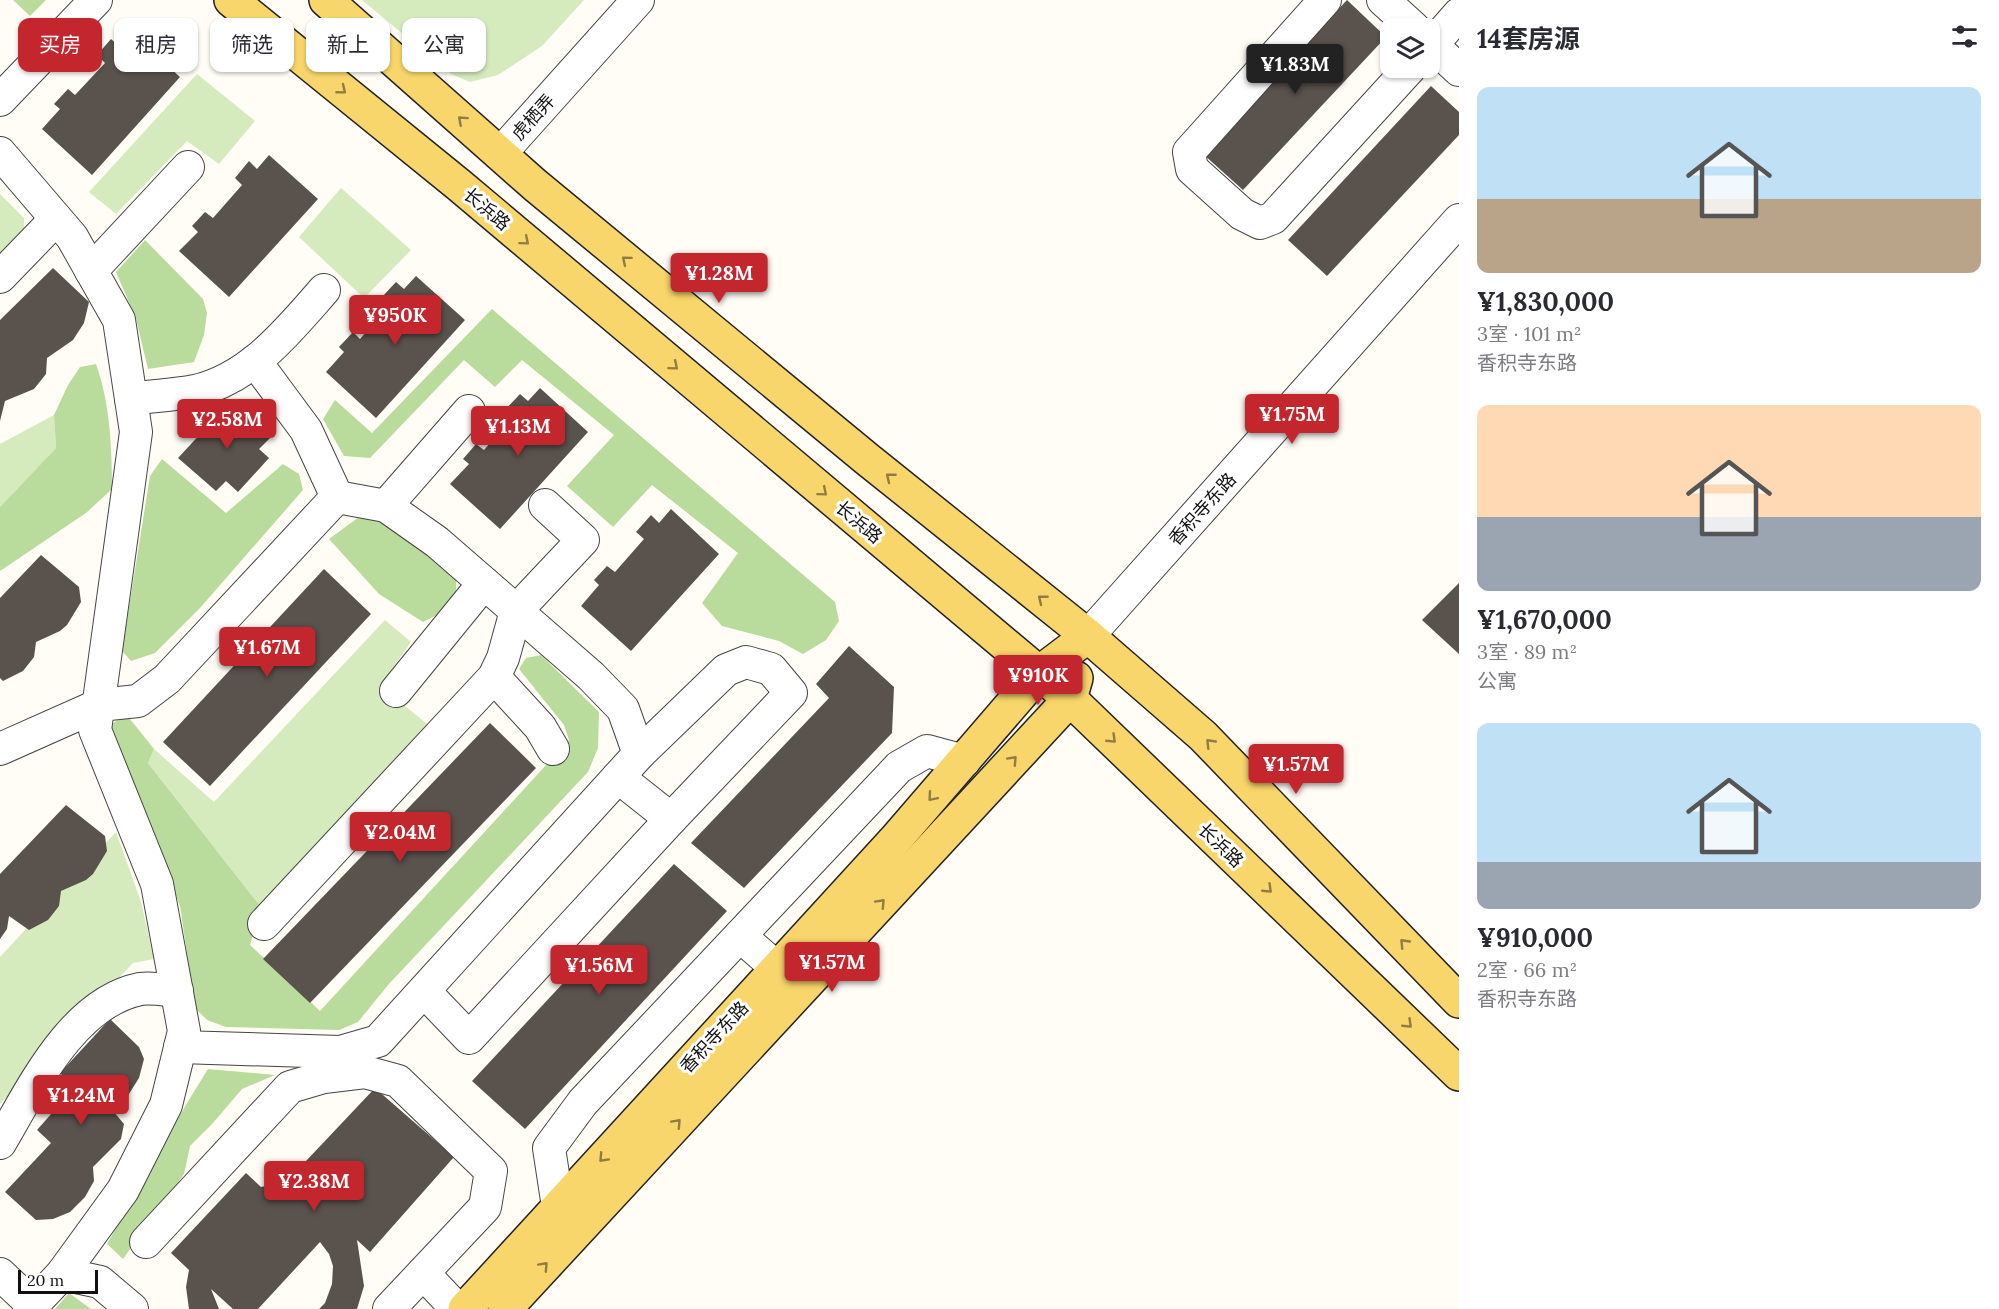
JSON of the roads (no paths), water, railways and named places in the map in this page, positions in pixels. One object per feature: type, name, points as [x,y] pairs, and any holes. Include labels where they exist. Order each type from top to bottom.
[{"type":"main road","name":"长浜路","points":[[231,0],[459,185],[1070,699],[1459,1074]]},
{"type":"main road","points":[[326,0],[535,185],[867,459],[1088,636],[1203,735],[1459,1001]]},
{"type":"main road","name":"香积寺东路","points":[[465,1309],[777,968],[964,761],[1039,674],[1088,636]]},
{"type":"main road","name":"香积寺东路","points":[[505,1309],[1070,699],[1088,636]]},
{"type":"street","points":[[0,100],[96,0]]},
{"type":"street","name":"虎栖弄","points":[[500,154],[638,0]]},
{"type":"street","points":[[1325,0],[1189,152],[1192,169],[1242,214],[1260,224],[1274,218],[1401,78]]},
{"type":"street","points":[[1383,0],[1402,18]]},
{"type":"street","points":[[1440,30],[1459,14]]},
{"type":"street","points":[[1440,53],[1459,70]]},
{"type":"street","points":[[0,153],[72,237],[119,320],[135,432],[95,730],[157,884],[184,1031],[166,1105],[123,1190],[62,1274],[32,1307],[0,1274]]},
{"type":"street","points":[[91,272],[188,168]]},
{"type":"street","points":[[0,277],[56,219]]},
{"type":"street","name":"香积寺东路","points":[[1088,636],[1459,220]]},
{"type":"street","points":[[130,399],[196,390],[240,373],[280,340],[324,290]]},
{"type":"street","points":[[255,361],[306,430],[337,497]]},
{"type":"street","points":[[386,506],[470,411]]},
{"type":"street","points":[[337,497],[386,506],[436,542],[591,676],[623,709],[628,765],[671,819]]},
{"type":"street","points":[[0,749],[99,705],[138,701],[167,680],[337,497]]},
{"type":"street","points":[[264,924],[494,678],[503,658],[516,611],[583,540],[545,505]]},
{"type":"street","points":[[396,691],[484,583]]},
{"type":"street","points":[[180,1047],[340,1053],[378,1041],[628,765],[726,670],[746,662],[771,669],[791,693],[469,1038],[424,991]]},
{"type":"street","points":[[494,678],[540,728],[553,749]]},
{"type":"street","points":[[558,1207],[549,1148],[583,1102],[899,767],[927,751],[964,761]]},
{"type":"street","points":[[740,936],[777,968]]},
{"type":"street","points":[[0,1143],[40,1072],[70,1035],[104,1003],[141,988],[177,991]]},
{"type":"street","points":[[146,1242],[290,1087],[324,1077],[365,1072],[398,1081],[491,1171],[485,1207],[389,1309]]},
{"type":"street","points":[[423,1273],[457,1309]]},
{"type":"street","points":[[62,1274],[100,1282],[131,1309]]}]
